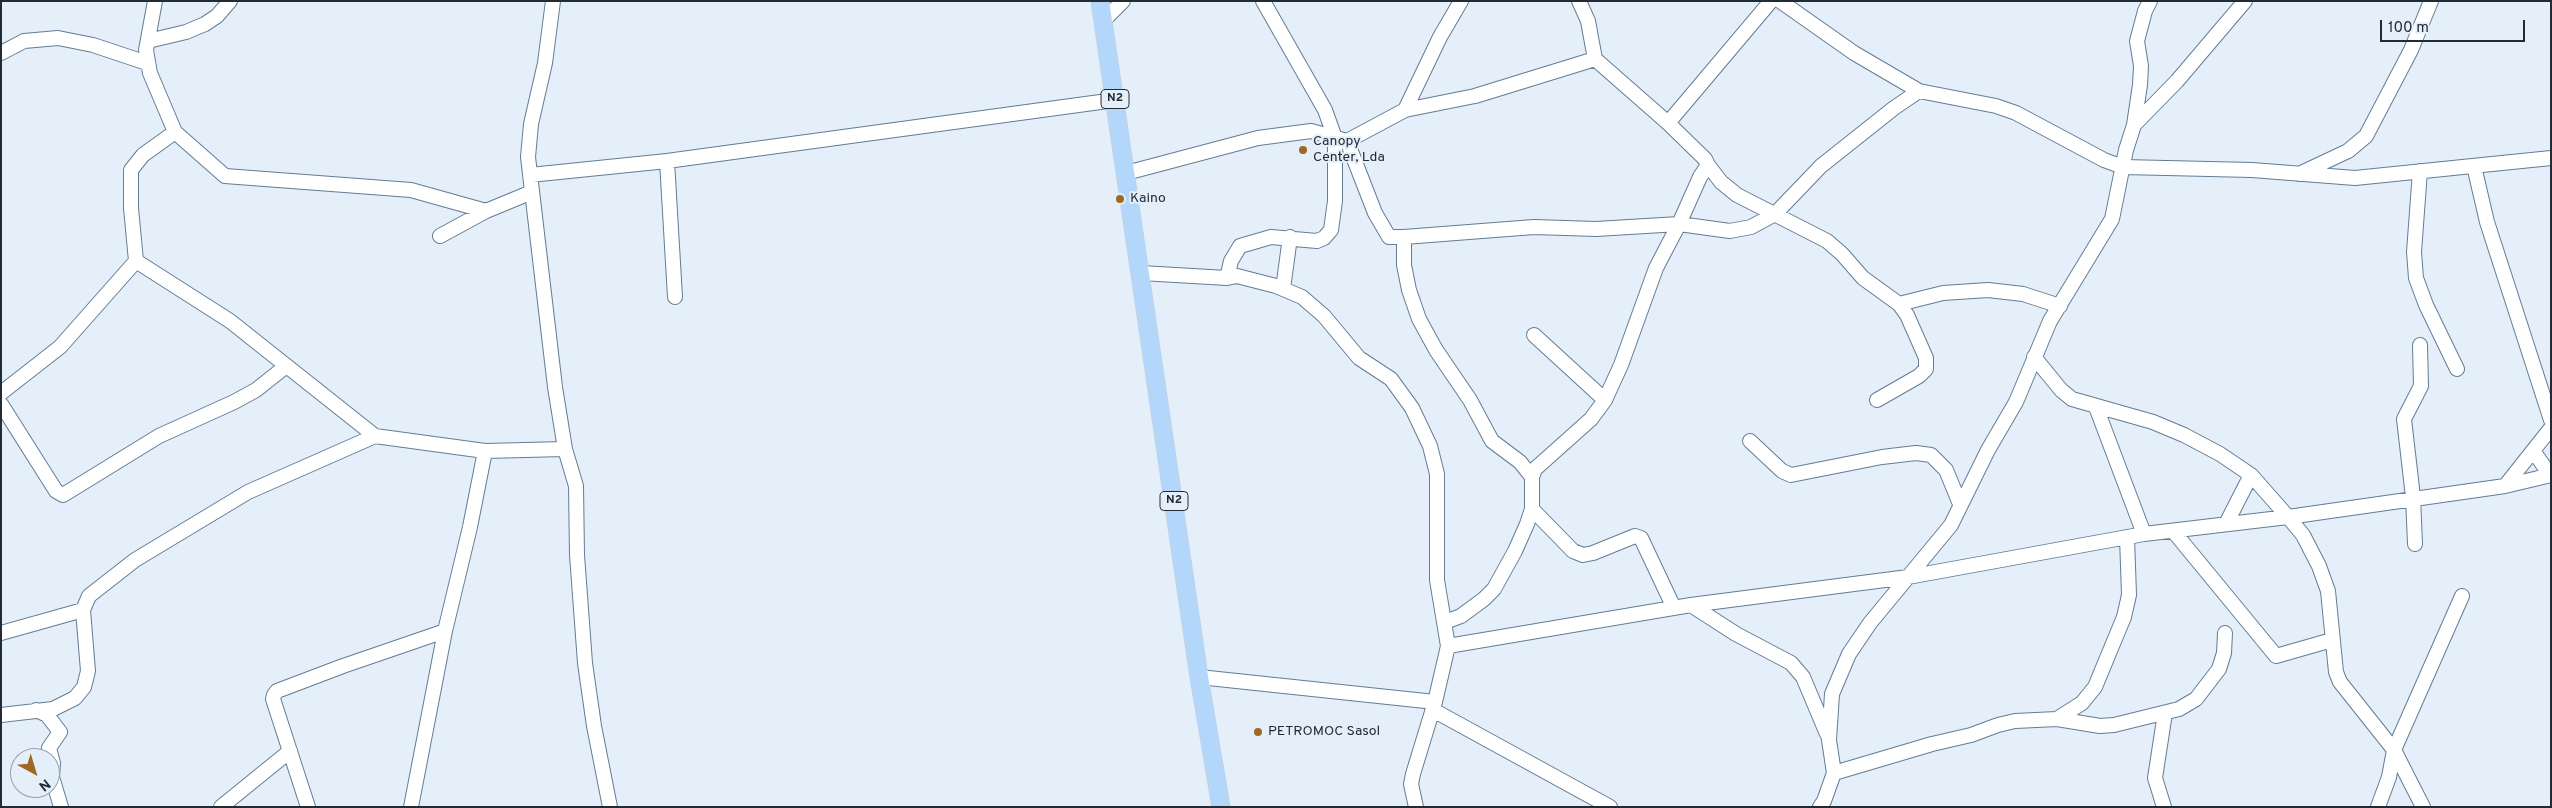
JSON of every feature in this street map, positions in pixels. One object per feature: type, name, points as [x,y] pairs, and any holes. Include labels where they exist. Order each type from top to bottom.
[{"type":"main road","name":"N2","points":[[1100,1],[1199,677],[1221,807]]},
{"type":"street","points":[[155,1],[146,63],[174,132],[225,176],[411,190],[486,211]]},
{"type":"street","points":[[148,41],[186,32],[205,24],[217,16],[230,1]]},
{"type":"street","points":[[553,1],[545,63],[531,124],[528,157],[555,387],[565,449],[574,478],[578,505],[577,554],[586,663],[610,807]]},
{"type":"street","points":[[1103,21],[1123,1]]},
{"type":"street","points":[[1263,1],[1341,140],[1375,213],[1388,236],[1404,237],[1534,227],[1596,229],[1679,224],[1730,231],[1751,227],[1775,214],[1821,166],[1918,91]]},
{"type":"street","points":[[1579,1],[1588,21],[1595,59],[1705,158],[1720,182],[1737,195],[1827,241],[1842,254],[1862,278],[1899,304],[1907,315],[1923,350],[1926,358],[1926,369],[1908,383],[1877,400]]},
{"type":"street","points":[[1668,123],[1771,1]]},
{"type":"street","points":[[1780,1],[1854,53],[1918,91],[1996,106],[2016,113],[2104,160],[2122,167],[2252,170],[2355,178],[2551,158]]},
{"type":"street","points":[[1820,807],[1834,773],[1829,740],[1832,694],[1849,654],[1870,623],[1951,524],[1988,450],[2016,402],[2050,321],[2112,219],[2117,206],[2122,167],[2134,125],[2140,85],[2141,66],[2137,41],[2145,11],[2150,1]]},
{"type":"street","points":[[2134,125],[2177,81],[2245,1]]},
{"type":"street","points":[[2299,174],[2348,151],[2366,136],[2411,50],[2431,1]]},
{"type":"street","points":[[1405,110],[1456,4]]},
{"type":"street","points":[[1,53],[24,41],[58,38],[93,45],[146,63]]},
{"type":"street","points":[[1126,173],[1258,138],[1311,131],[1341,140],[1405,110],[1475,96],[1595,59]]},
{"type":"street","points":[[530,175],[668,161],[1115,100]]},
{"type":"street","points":[[1,393],[60,347],[136,261],[131,208],[131,170],[143,155],[174,132]]},
{"type":"street","points":[[1228,278],[1231,261],[1240,246],[1271,237],[1290,237],[1317,241],[1324,238],[1331,230],[1341,140]]},
{"type":"street","points":[[668,161],[675,297]]},
{"type":"street","points":[[1445,622],[1460,616],[1484,599],[1494,589],[1515,551],[1532,510],[1532,477],[1535,469],[1591,419],[1605,400],[1621,365],[1656,268],[1679,224],[1700,177],[1708,165]]},
{"type":"street","points":[[2474,166],[2487,222],[2551,420]]},
{"type":"street","points":[[2420,171],[2414,252],[2416,278],[2426,305],[2457,369]]},
{"type":"street","points":[[440,236],[486,211],[532,192]]},
{"type":"street","points":[[1283,289],[1290,237]]},
{"type":"street","points":[[1404,237],[1407,282],[1419,319],[1436,350],[1470,400],[1492,441],[1520,462],[1532,477]]},
{"type":"street","points":[[136,261],[230,320],[285,367],[375,436],[485,451],[565,449]]},
{"type":"street","points":[[1141,272],[1228,278],[1237,276],[1283,289],[1314,305],[1359,358],[1391,379],[1400,388],[1412,408],[1430,446],[1437,474],[1437,580],[1448,646],[1434,706],[1411,784],[1416,807]]},
{"type":"street","points":[[1899,304],[1942,293],[1988,290],[2023,294],[2060,306]]},
{"type":"street","points":[[1534,335],[1605,400]]},
{"type":"street","points":[[2414,544],[2413,497],[2404,419],[2421,386],[2420,345]]},
{"type":"street","points":[[2034,357],[2067,394],[2096,407],[2153,422],[2184,435],[2220,454],[2251,476],[2288,517],[2303,535],[2322,575],[2329,598],[2336,672],[2340,682],[2394,750],[2423,807]]},
{"type":"street","points":[[1,404],[56,491],[63,494],[159,436],[256,390],[285,367]]},
{"type":"street","points":[[2096,407],[2144,534]]},
{"type":"street","points":[[2505,486],[2534,452],[2551,428]]},
{"type":"street","points":[[1,715],[53,709],[76,698],[84,687],[88,671],[83,610],[89,596],[106,581],[212,512],[248,492],[375,436]]},
{"type":"street","points":[[1750,441],[1782,471],[1791,475],[1882,457],[1916,454],[1931,455],[1946,470],[1960,504]]},
{"type":"street","points":[[411,807],[445,631],[470,527],[485,451]]},
{"type":"street","points":[[1448,646],[1691,605],[1908,577],[2144,534],[2174,532],[2288,517],[2413,497],[2505,486],[2550,475],[2534,452]]},
{"type":"street","points":[[2226,524],[2251,476]]},
{"type":"street","points":[[1532,510],[1573,551],[1583,555],[1593,554],[1635,536],[1641,538],[1674,608]]},
{"type":"street","points":[[2174,532],[2276,656],[2332,640]]},
{"type":"street","points":[[2057,719],[2082,703],[2095,687],[2115,642],[2129,595],[2127,537]]},
{"type":"street","points":[[2378,807],[2388,777],[2394,750],[2462,596]]},
{"type":"street","points":[[1691,605],[1736,634],[1791,663],[1798,670],[1829,740]]},
{"type":"street","points":[[1,633],[83,610]]},
{"type":"street","points":[[308,807],[273,699],[277,691],[445,631]]},
{"type":"street","points":[[1834,773],[2015,721],[2057,719],[2108,726],[2179,709],[2196,700],[2219,670],[2224,653],[2225,633]]},
{"type":"street","points":[[1199,677],[1434,706],[1610,807]]},
{"type":"street","points":[[36,710],[47,715],[60,732],[49,748],[53,763],[52,777],[61,807]]},
{"type":"street","points":[[2164,807],[2154,778],[2166,712]]},
{"type":"street","points":[[221,807],[290,751]]},
{"type":"place","name":"Canopy Center, Lda","points":[[1303,150]]},
{"type":"place","name":"Kaino","points":[[1120,199]]},
{"type":"place","name":"PETROMOC Sasol","points":[[1258,732]]}]
